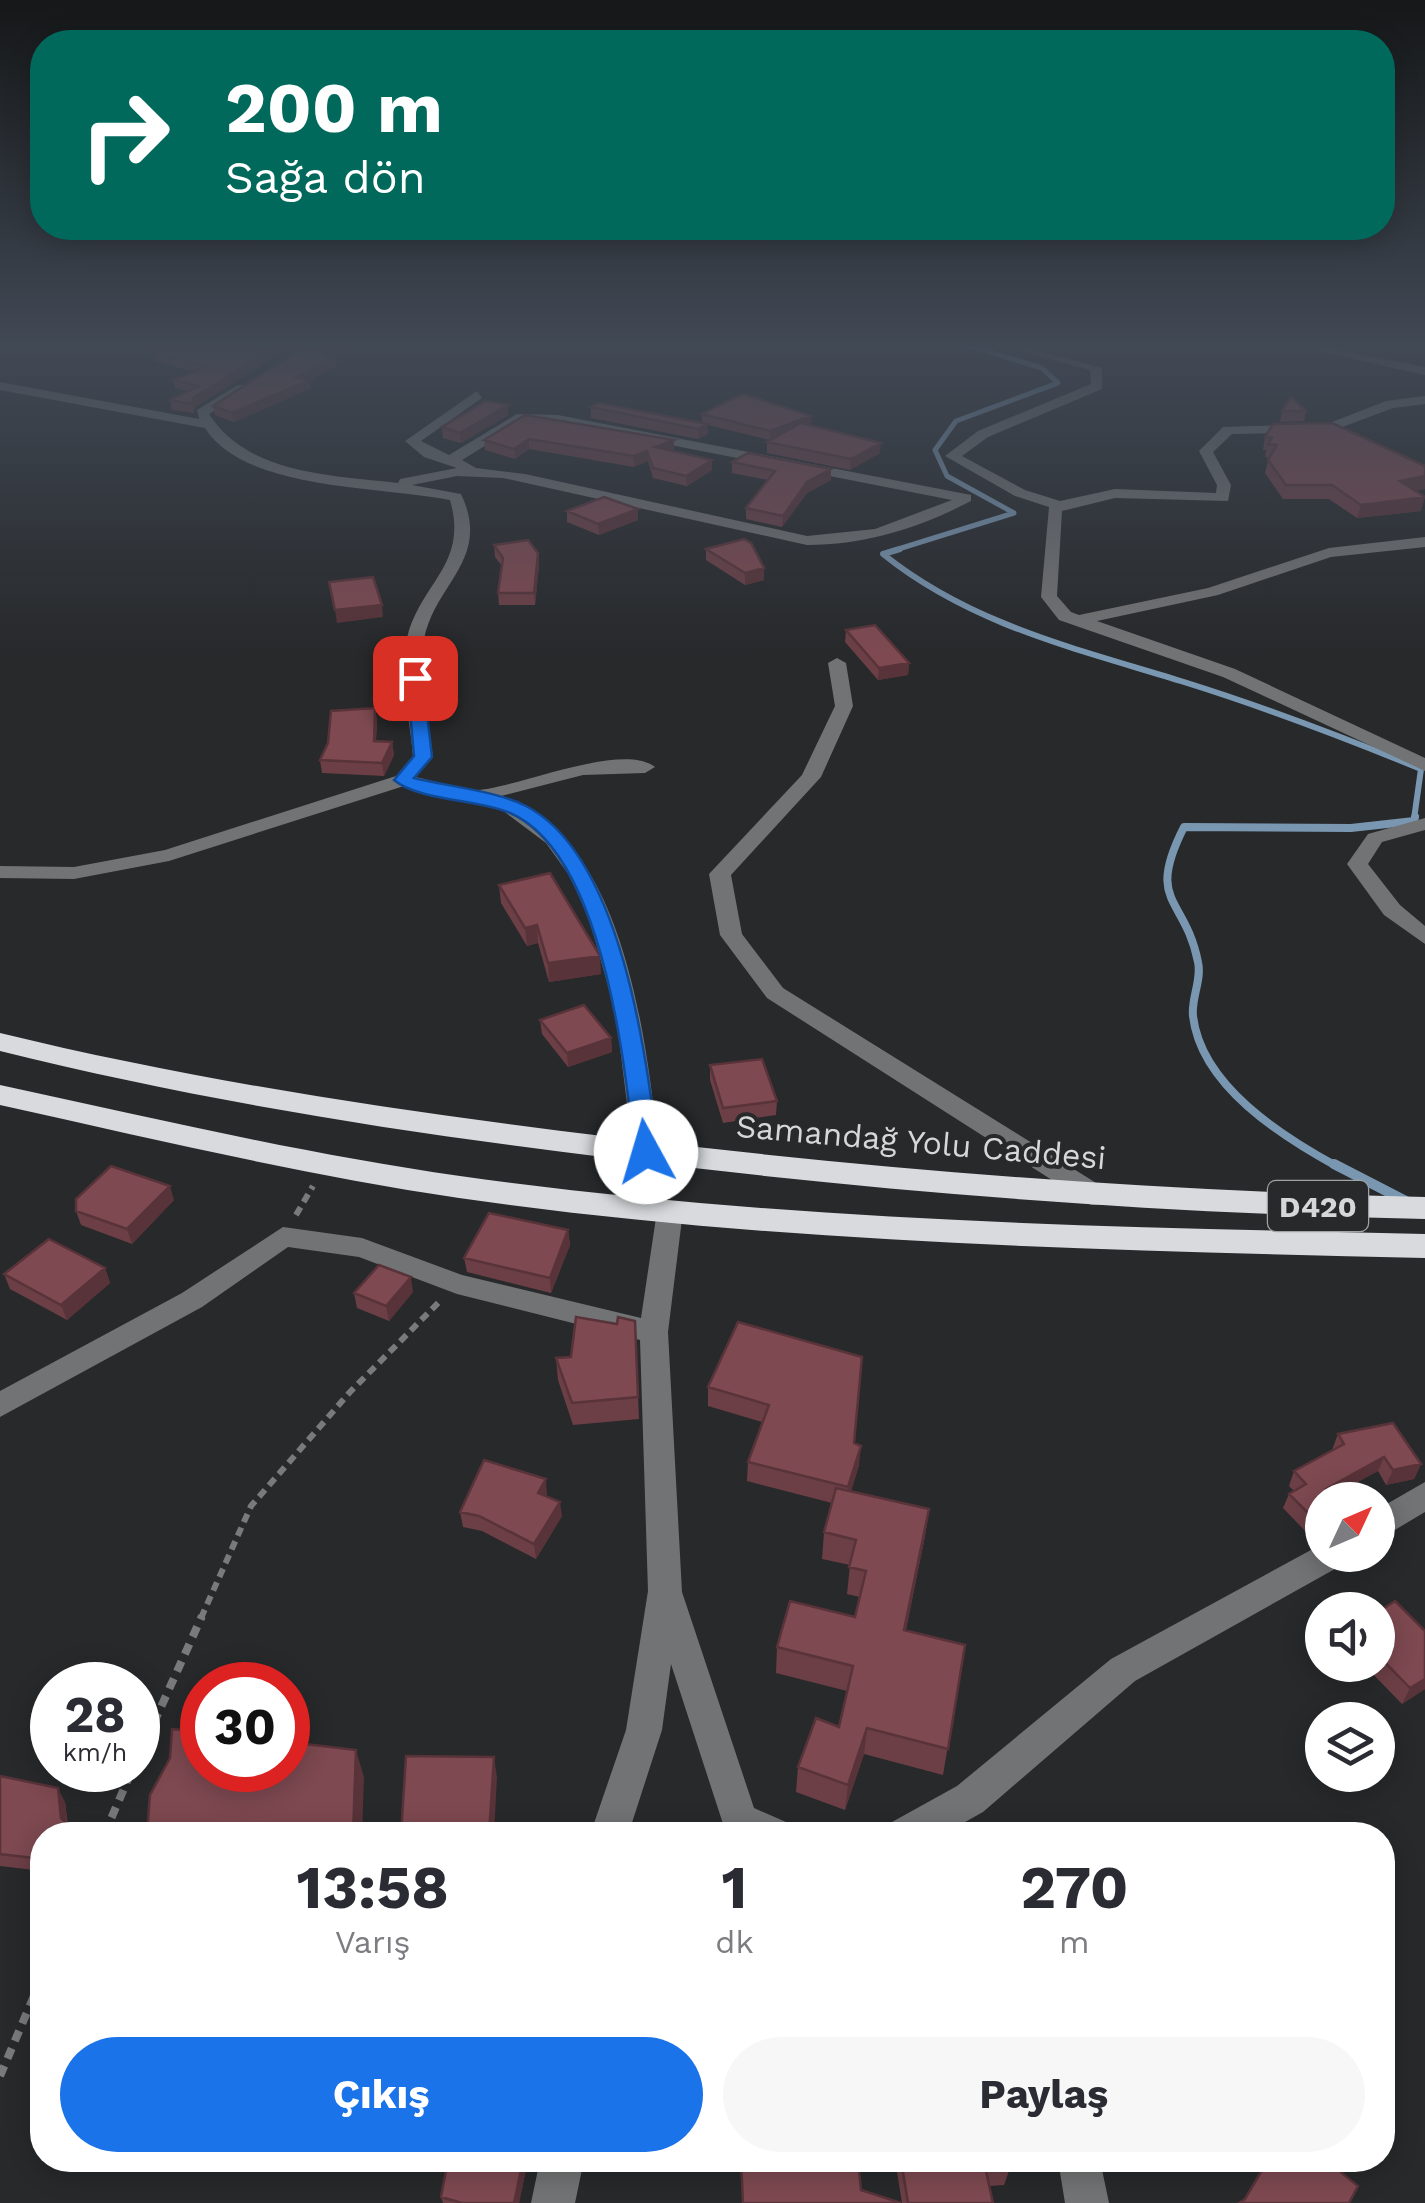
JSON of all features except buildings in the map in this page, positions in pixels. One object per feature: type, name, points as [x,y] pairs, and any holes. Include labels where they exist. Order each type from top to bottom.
[{"type":"highway","name":"Samandağ Yolu Caddesi","points":[[0,1042],[146,1076],[439,1126],[646,1152],[1100,1198],[1211,1205],[1425,1208]]},
{"type":"highway","name":"D420","points":[[0,1095],[325,1166],[670,1211],[1024,1237],[1425,1246]]},
{"type":"street","points":[[0,872],[74,874],[169,855],[403,780],[423,757],[415,678],[417,632],[453,574],[466,519],[456,498],[426,488],[350,485],[278,468],[228,447]]},
{"type":"street","points":[[420,447],[429,454],[475,470]]},
{"type":"street","points":[[451,460],[473,447]]},
{"type":"street","points":[[391,487],[432,474],[514,472],[600,497],[736,522],[782,538],[831,542],[935,515],[966,498],[705,447]]},
{"type":"street","points":[[965,447],[952,456],[1020,493],[1060,506]]},
{"type":"street","points":[[1210,447],[1206,451],[1224,485],[1222,498],[1167,493],[1073,500],[1055,509],[1049,597],[1065,616],[1229,673],[1425,765]]},
{"type":"street","points":[[1078,620],[1212,592],[1329,552],[1425,542]]},
{"type":"street","points":[[837,663],[844,706],[812,776],[720,874],[732,935],[775,993],[1100,1198]]},
{"type":"street","points":[[471,797],[583,769],[645,767]]},
{"type":"street","points":[[403,780],[518,809],[554,838],[587,888],[620,985],[639,1080],[646,1152]]},
{"type":"street","points":[[1425,824],[1380,832],[1363,844],[1357,864],[1392,910],[1425,937]]},
{"type":"street","points":[[612,1822],[644,1730],[665,1592],[654,1332],[670,1211]]},
{"type":"street","points":[[1,1403],[192,1300],[283,1236],[362,1248],[458,1284],[654,1332]]},
{"type":"street","points":[[1395,1515],[1425,1495]]},
{"type":"street","points":[[929,1822],[970,1800],[1123,1670],[1305,1569]]},
{"type":"street","points":[[665,1592],[739,1820],[744,1822]]},
{"type":"street","points":[[553,2203],[559,2172]]},
{"type":"street","points":[[1082,2172],[1087,2203]]},
{"type":"path","points":[[283,1236],[325,1166]]},
{"type":"path","points":[[160,1709],[251,1506],[350,1392],[458,1284]]},
{"type":"path","points":[[110,1822],[123,1792]]},
{"type":"path","points":[[0,2076],[30,2005]]},
{"type":"waterway","points":[[892,551],[1014,513],[947,476],[935,450],[937,447]]},
{"type":"waterway","points":[[900,549],[883,554],[917,579],[989,617],[1065,646],[1274,712],[1421,769],[1414,819]]},
{"type":"waterway","points":[[1338,1167],[1270,1124],[1228,1087],[1211,1065],[1193,1016],[1198,962],[1172,899],[1168,871],[1184,827],[1351,828],[1414,821],[1415,817]]},
{"type":"waterway","points":[[1334,1164],[1425,1211]]},
{"type":"route","points":[[415,678],[423,757],[403,780],[518,809],[554,838],[587,888],[620,985],[639,1080],[646,1152]]}]
